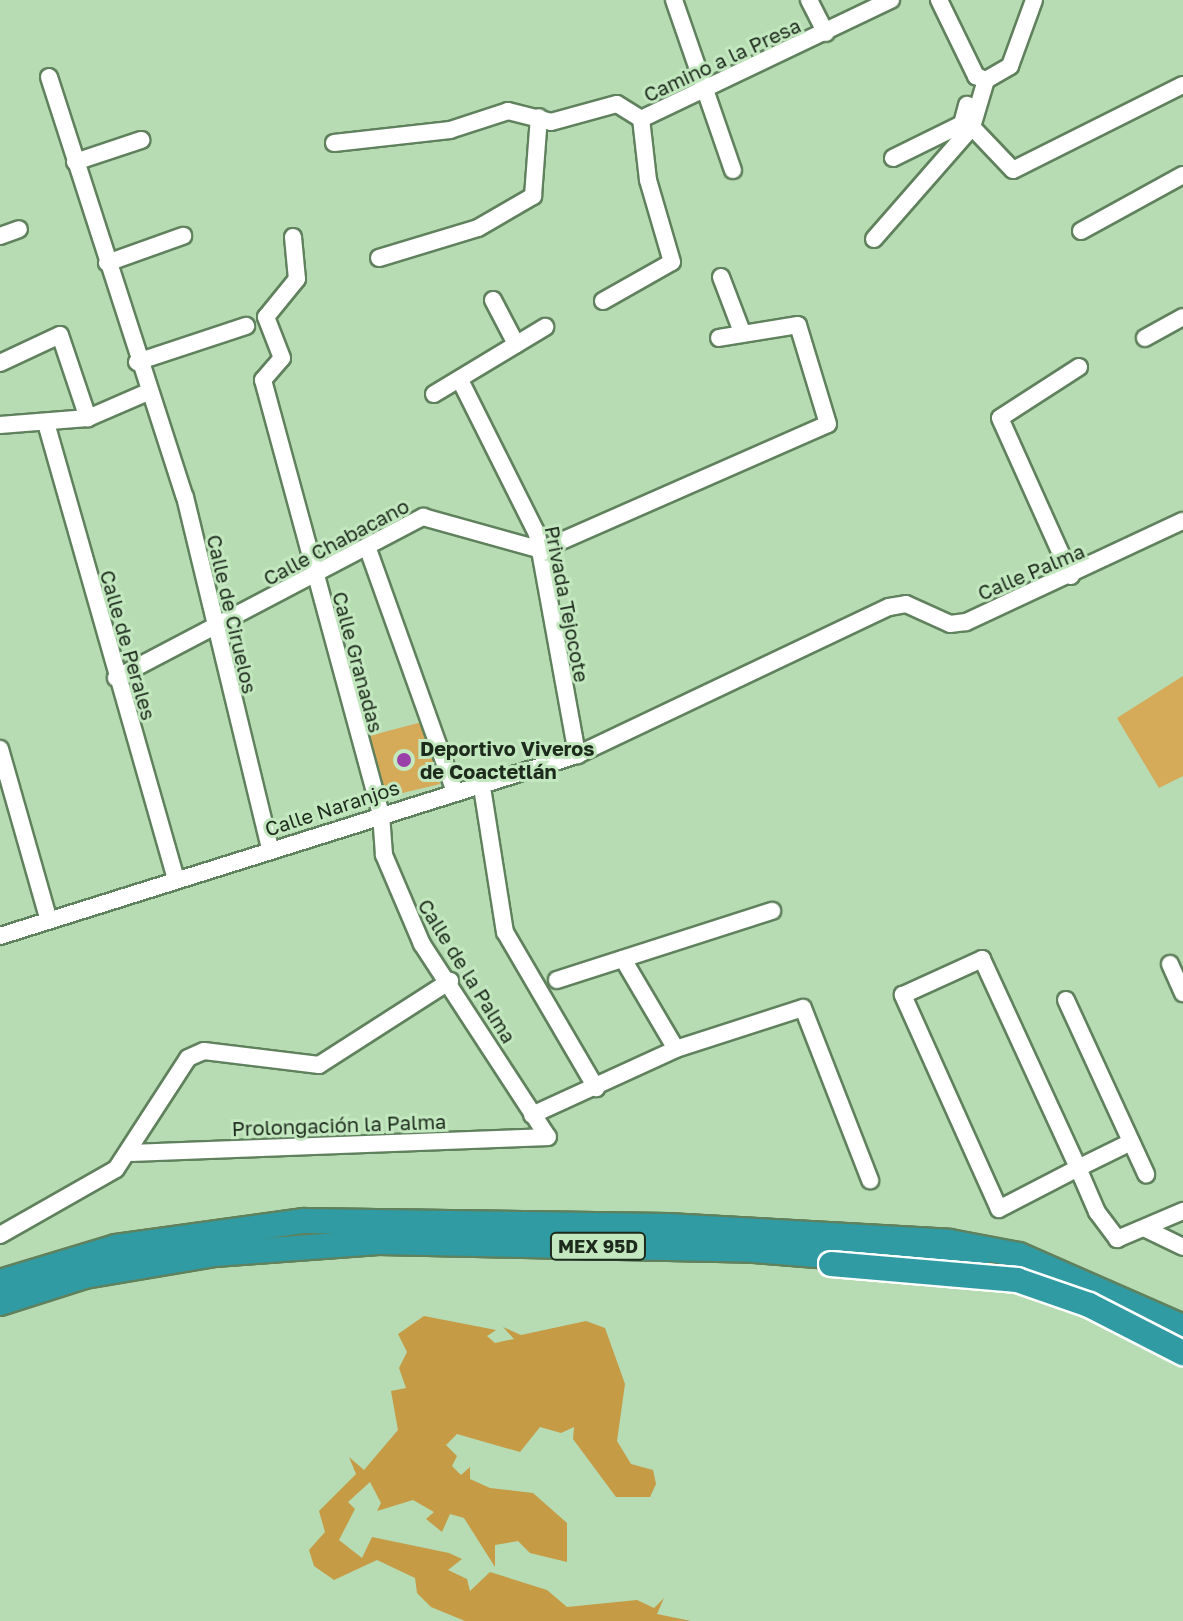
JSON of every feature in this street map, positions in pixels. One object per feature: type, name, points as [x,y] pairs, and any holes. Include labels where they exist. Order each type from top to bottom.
[{"type":"highway","name":"MEX 95D","points":[[0,1283],[116,1247],[304,1221],[668,1226],[950,1242],[1005,1253],[1088,1279],[1183,1328]]},
{"type":"highway","points":[[0,1304],[131,1270],[279,1252],[730,1258],[1017,1280],[1089,1305],[1183,1353]]},
{"type":"street","points":[[674,0],[703,94],[733,170]]},
{"type":"street","points":[[809,0],[826,33]]},
{"type":"street","name":"Camino a la Presa","points":[[334,143],[450,130],[508,111],[563,121],[617,104],[641,119],[703,94],[891,0]]},
{"type":"street","points":[[874,239],[972,127],[981,78],[939,0]]},
{"type":"street","points":[[893,158],[962,124],[981,78],[1010,66],[1034,0]]},
{"type":"street","name":"Calle de Ciruelos","points":[[49,77],[137,362],[185,497],[213,628],[270,848]]},
{"type":"street","points":[[972,127],[1006,166],[1024,168],[1183,85]]},
{"type":"street","points":[[379,258],[478,228],[533,196],[539,117]]},
{"type":"street","points":[[603,301],[672,262],[648,180],[641,119]]},
{"type":"street","points":[[75,162],[141,140]]},
{"type":"street","points":[[1081,231],[1183,175]]},
{"type":"street","points":[[0,236],[19,229]]},
{"type":"street","points":[[107,263],[183,236]]},
{"type":"street","name":"Calle Granadas","points":[[293,237],[297,279],[266,317],[282,358],[263,380],[381,814]]},
{"type":"street","points":[[721,277],[742,332]]},
{"type":"street","points":[[493,300],[516,344]]},
{"type":"street","points":[[1145,338],[1183,317]]},
{"type":"street","points":[[541,550],[822,431],[828,424],[804,331],[792,322],[719,338]]},
{"type":"street","points":[[137,362],[246,326]]},
{"type":"street","points":[[434,394],[545,327]]},
{"type":"street","points":[[0,363],[60,335],[88,418]]},
{"type":"street","points":[[1071,576],[1000,418],[1079,367]]},
{"type":"street","name":"Privada Tejocote","points":[[460,380],[541,550],[577,755]]},
{"type":"street","points":[[0,425],[88,418],[148,392]]},
{"type":"street","name":"Calle de Perales","points":[[46,423],[116,678],[175,876]]},
{"type":"street","name":"Calle Chabacano","points":[[116,678],[315,577],[423,517],[541,550]]},
{"type":"street","name":"Calle Palma","points":[[889,607],[906,604],[950,624],[966,622],[1071,576],[1183,521]]},
{"type":"street","points":[[368,549],[454,789]]},
{"type":"street","name":"Calle Naranjos","points":[[0,936],[48,917],[175,876],[454,789],[577,755],[889,607]]},
{"type":"street","points":[[0,749],[48,917]]},
{"type":"street","points":[[481,781],[505,932],[596,1088]]},
{"type":"street","name":"Calle de la Palma","points":[[381,814],[396,895],[548,1137]]},
{"type":"street","points":[[557,980],[772,911]]},
{"type":"street","points":[[623,959],[676,1049]]},
{"type":"street","points":[[1131,1142],[1078,1168],[999,1209],[903,995],[982,959],[1078,1168],[1117,1239],[1183,1211]]},
{"type":"street","points":[[1170,964],[1183,993]]},
{"type":"street","points":[[0,1235],[52,1210],[132,1153],[188,1058],[204,1051],[319,1065],[450,981]]},
{"type":"street","points":[[1066,1000],[1146,1174]]},
{"type":"street","points":[[532,1115],[676,1049],[803,1008],[870,1180]]},
{"type":"street","name":"Prolongación la Palma","points":[[132,1153],[548,1137]]},
{"type":"street","points":[[1146,1229],[1183,1247]]},
{"type":"shaded area","points":[[1183,676],[1183,776],[1159,788],[1117,718]]},
{"type":"shaded area","name":"Deportivo Viveros de Coactetlán","points":[[422,722],[440,784],[386,797],[369,736]]},
{"type":"shaded area","points":[[424,1316],[496,1330],[487,1336],[495,1343],[514,1339],[503,1327],[521,1335],[586,1321],[605,1328],[625,1384],[617,1441],[631,1464],[653,1470],[656,1484],[650,1497],[616,1497],[573,1439],[574,1427],[561,1433],[540,1427],[520,1452],[457,1434],[446,1445],[457,1456],[452,1466],[461,1475],[470,1467],[470,1479],[490,1488],[533,1493],[567,1523],[567,1562],[530,1553],[518,1541],[495,1545],[495,1567],[464,1518],[450,1514],[442,1532],[426,1519],[434,1512],[413,1500],[377,1511],[381,1503],[370,1482],[348,1502],[355,1509],[339,1540],[362,1558],[372,1537],[449,1553],[462,1559],[448,1570],[467,1579],[470,1591],[490,1572],[547,1590],[567,1607],[637,1600],[654,1608],[664,1598],[657,1614],[691,1621],[465,1621],[431,1607],[417,1593],[415,1578],[377,1560],[334,1580],[314,1566],[309,1550],[325,1532],[319,1511],[356,1474],[349,1457],[364,1470],[398,1430],[391,1391],[406,1388],[399,1368],[407,1352],[398,1334]]},
{"type":"place","name":"Deportivo Viveros de Coactetlán","points":[[404,760]]}]
